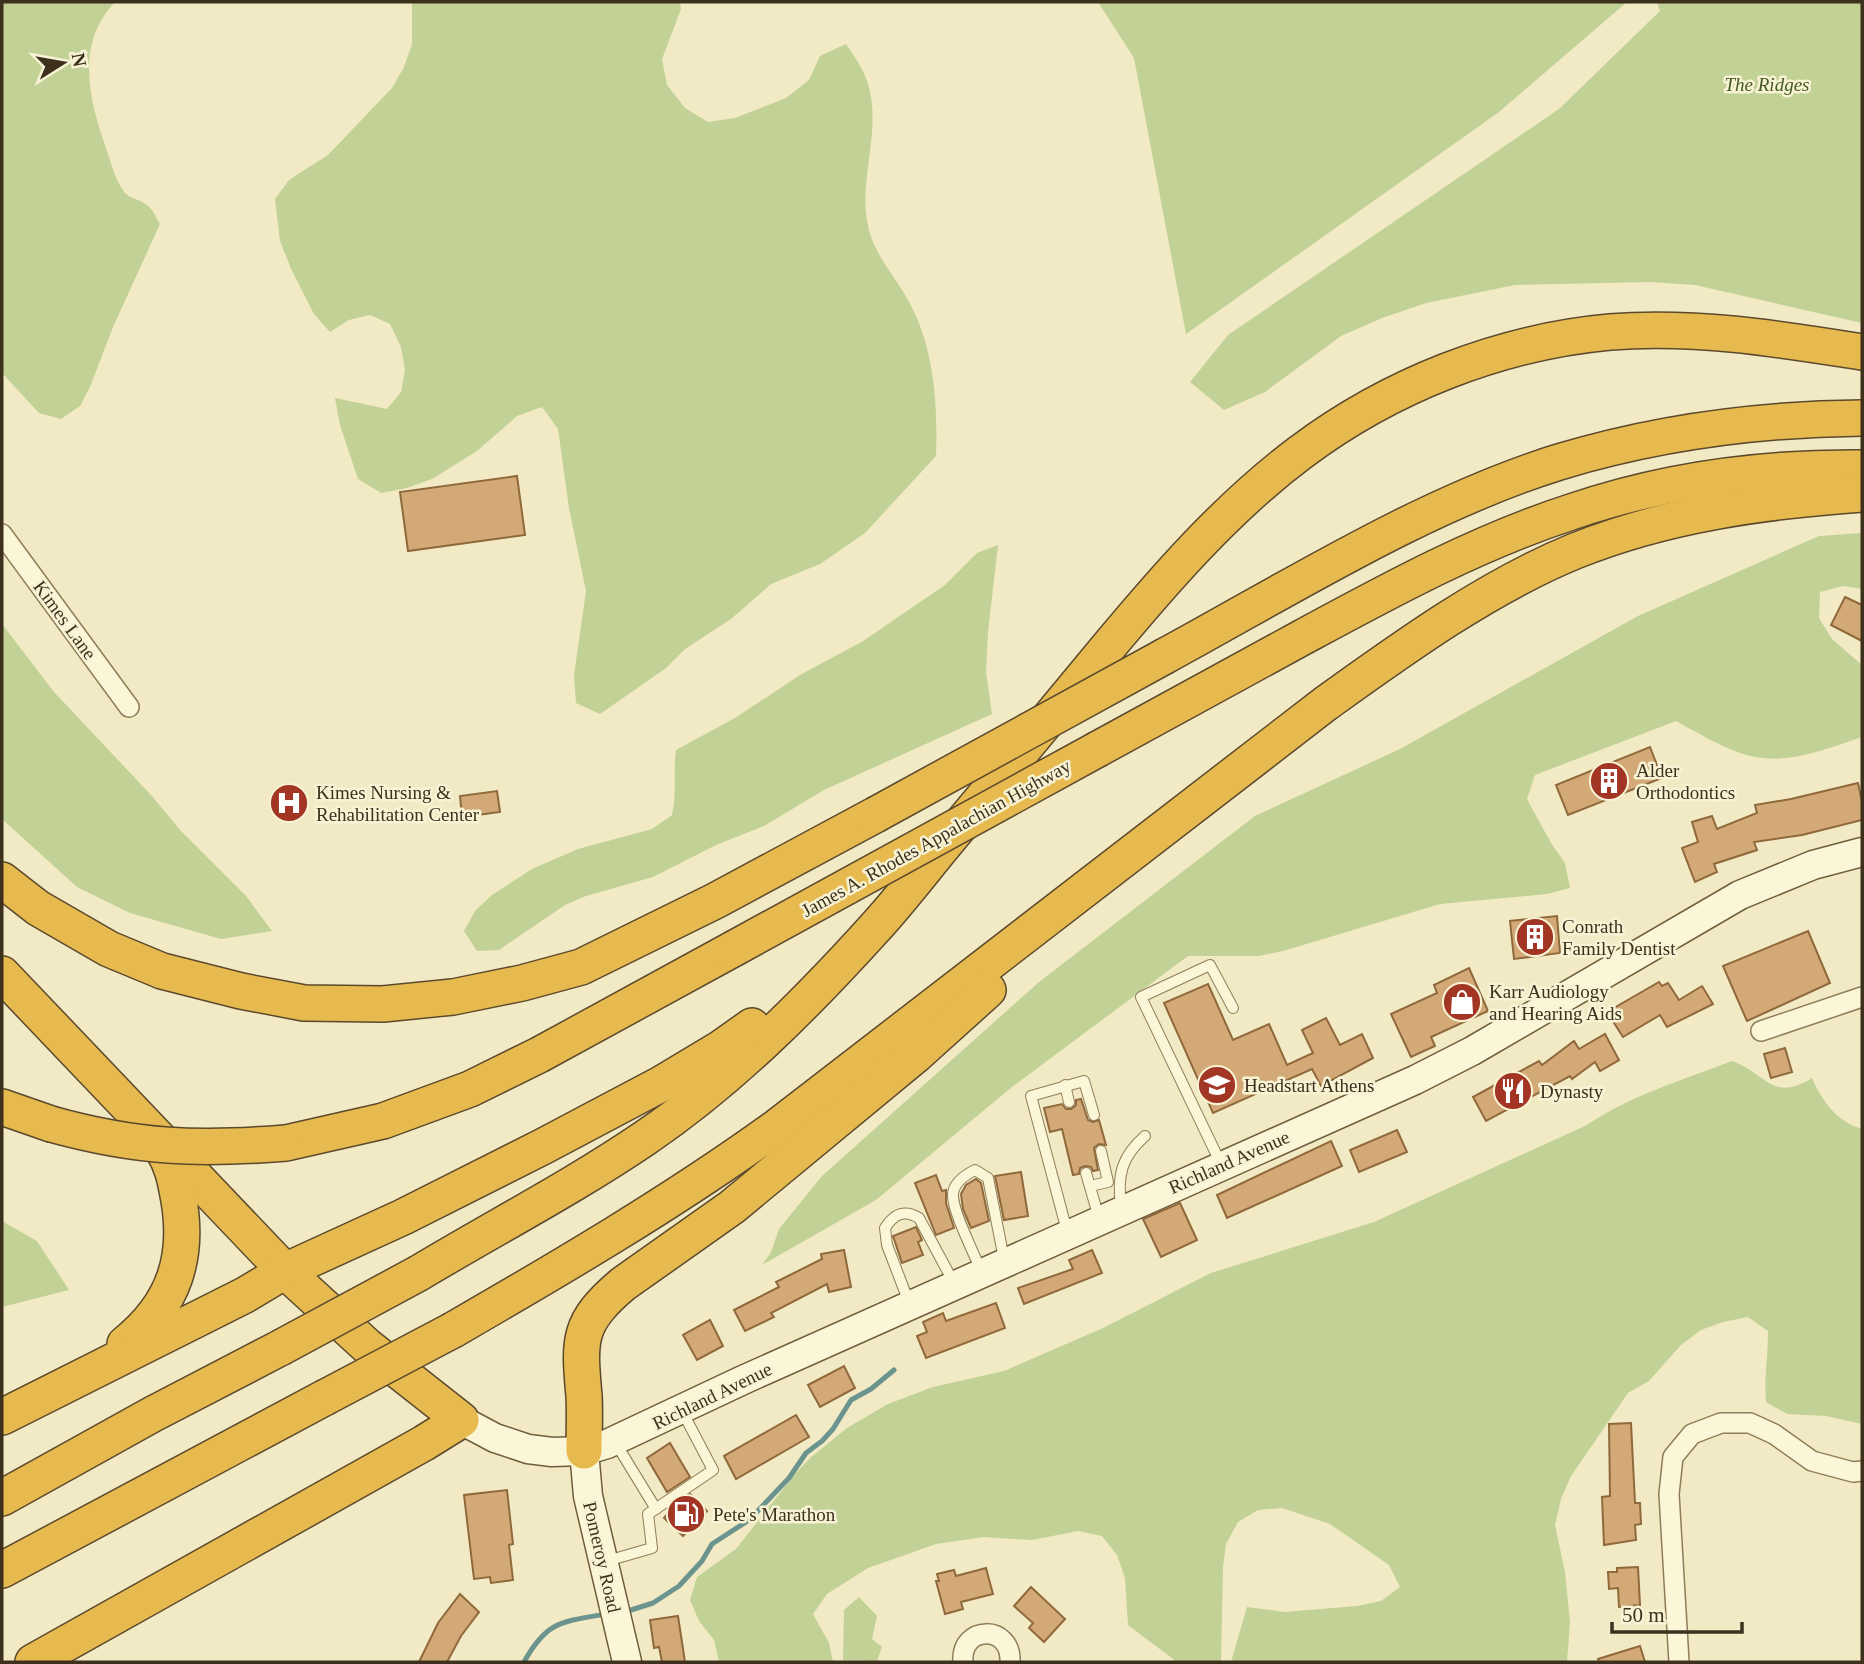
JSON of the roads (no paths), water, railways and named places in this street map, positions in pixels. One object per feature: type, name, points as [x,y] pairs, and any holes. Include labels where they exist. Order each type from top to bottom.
[{"type":"highway","points":[[2,1498],[153,1414],[419,1273],[644,1138],[696,1100],[775,1030],[873,930],[1136,613],[1189,555],[1242,500],[1301,452],[1345,423],[1396,394],[1448,370],[1522,349],[1611,332],[1672,331],[1770,338],[1862,352]]},
{"type":"highway","points":[[2,880],[38,908],[109,949],[162,971],[241,991],[304,1003],[383,1004],[453,997],[522,983],[581,967],[715,901],[1430,514],[1557,463],[1620,445],[1751,422],[1862,418]]},
{"type":"highway","name":"James A. Rhodes Appalachian Highway","points":[[2,1107],[111,1140],[151,1145],[231,1147],[286,1143],[383,1121],[470,1089],[539,1055],[1396,586],[1452,559],[1559,516],[1631,494],[1694,480],[1820,467],[1862,468]]},
{"type":"highway","points":[[2,1570],[453,1330],[714,1172],[774,1129],[1196,802],[1384,662],[1513,580],[1575,551],[1639,529],[1705,513],[1780,500],[1862,494]]},
{"type":"highway","points":[[599,1446],[584,1398],[580,1347],[588,1323],[612,1293],[732,1207],[917,1054],[1196,802]]},
{"type":"highway","points":[[2,1417],[233,1301],[285,1271],[403,1217],[661,1084],[722,1048],[773,1011],[873,930]]},
{"type":"highway","points":[[2,974],[285,1271],[367,1346],[461,1420],[413,1450],[33,1662]]},
{"type":"highway","points":[[97,1367],[144,1329],[163,1304],[181,1258],[183,1231],[173,1167],[152,1132]]},
{"type":"main road","name":"Richland Avenue","points":[[599,1446],[1415,1080],[1472,1051],[1740,895],[1813,865],[1862,852]]},
{"type":"main road","points":[[461,1420],[495,1438],[528,1449],[552,1452],[599,1446]]},
{"type":"main road","name":"Pomeroy Road","points":[[599,1446],[588,1496],[627,1662]]},
{"type":"street","name":"Kimes Lane","points":[[2,534],[129,707]]},
{"type":"street","points":[[1761,1031],[1862,997]]},
{"type":"street","points":[[1679,1662],[1669,1494],[1673,1457],[1692,1434],[1721,1423],[1750,1423],[1774,1434],[1812,1461],[1853,1472],[1862,1471]]},
{"type":"street","points":[[963,1662],[968,1643],[974,1637],[989,1634],[1003,1640],[1010,1662]]},
{"type":"lane","points":[[1222,1166],[1141,998],[1210,965],[1233,1008]]},
{"type":"lane","points":[[1068,1235],[1031,1096],[1084,1082],[1094,1115]]},
{"type":"lane","points":[[1066,1085],[1069,1102]]},
{"type":"lane","points":[[1111,1216],[1119,1195],[1122,1163],[1131,1148],[1145,1136]]},
{"type":"lane","points":[[1090,1186],[1108,1182],[1101,1151]]},
{"type":"lane","points":[[975,1170],[988,1178],[994,1268],[958,1213],[953,1195],[956,1184],[975,1170]]},
{"type":"lane","points":[[1086,1173],[1090,1186],[1111,1216]]},
{"type":"lane","points":[[910,1305],[887,1245],[885,1228],[891,1219],[899,1214],[910,1213],[919,1218],[955,1285]]},
{"type":"lane","points":[[603,1562],[652,1548],[648,1514],[713,1470],[681,1410]]},
{"type":"lane","points":[[599,1446],[656,1509]]},
{"type":"waterway","points":[[631,1610],[653,1603],[679,1586],[702,1561],[712,1544],[749,1520],[789,1478],[806,1453],[833,1429],[851,1400],[871,1389],[894,1370]]},
{"type":"waterway","points":[[524,1662],[539,1640],[554,1627],[600,1615]]},
{"type":"place","name":"Alder Orthodontics","points":[[1609,781]]},
{"type":"place","name":"Kimes Nursing & Rehabilitation Center","points":[[289,803]]},
{"type":"place","name":"Conrath Family Dentist","points":[[1535,937]]},
{"type":"place","name":"Karr Audiology and Hearing Aids","points":[[1462,1002]]},
{"type":"place","name":"Headstart Athens","points":[[1217,1085]]},
{"type":"place","name":"Dynasty","points":[[1513,1091]]},
{"type":"place","name":"Pete's Marathon","points":[[686,1514]]},
{"type":"park label","name":"The Ridges","points":[[1767,84]]}]
